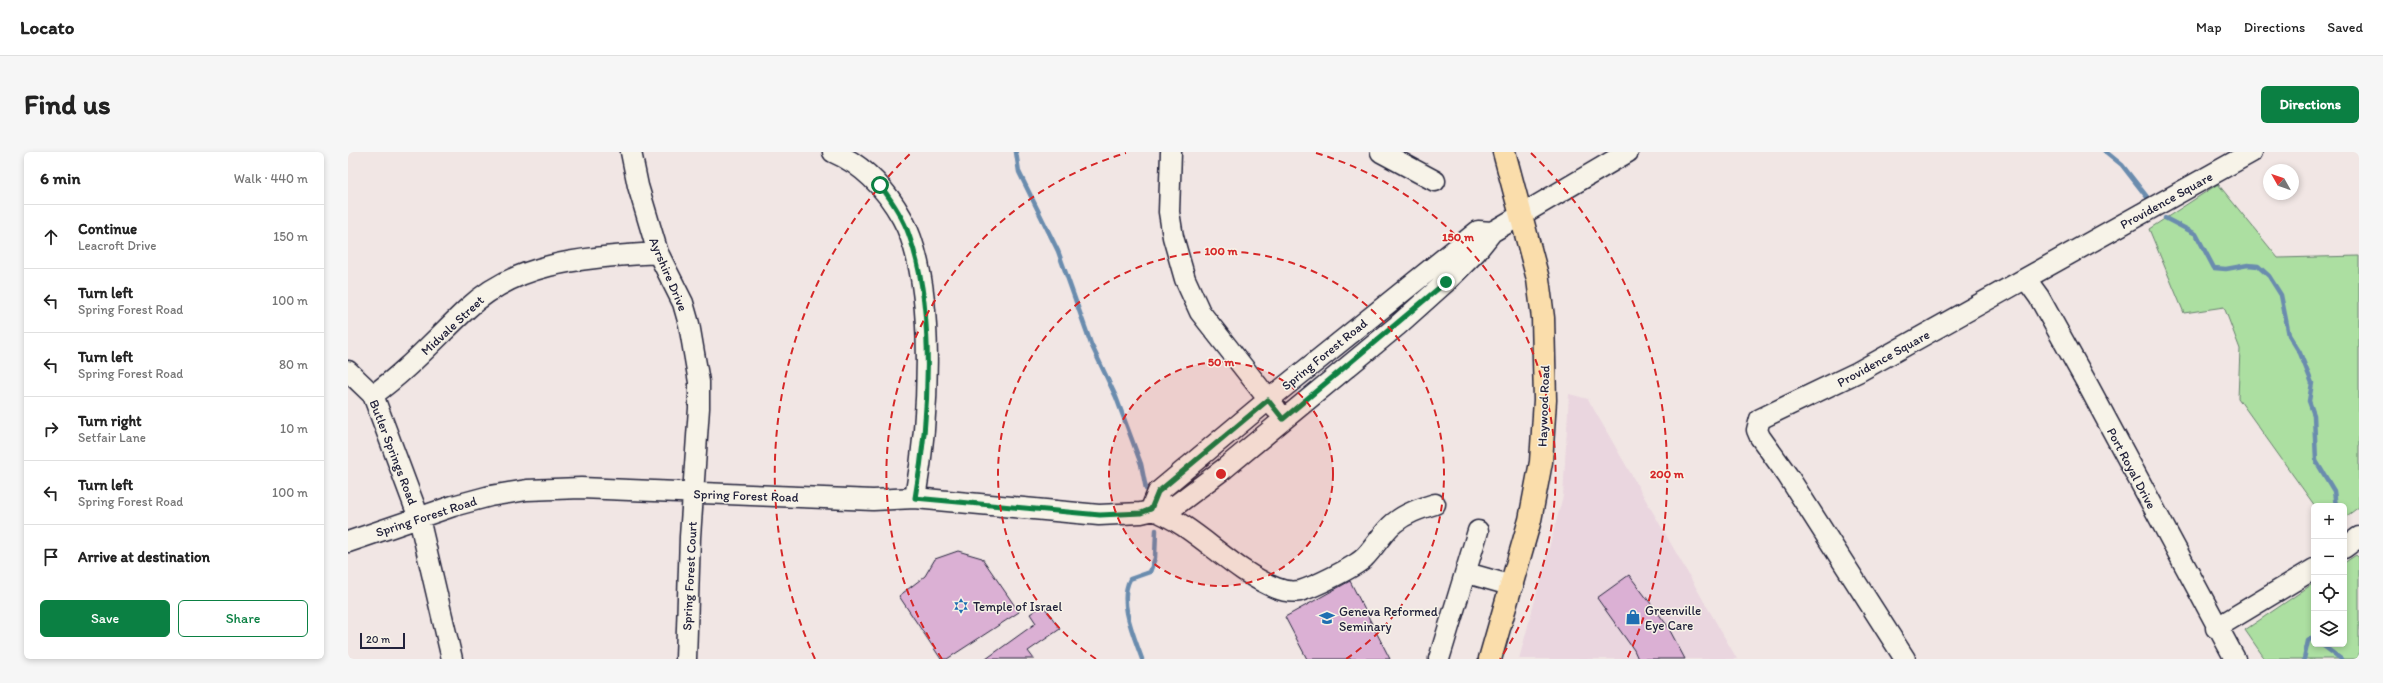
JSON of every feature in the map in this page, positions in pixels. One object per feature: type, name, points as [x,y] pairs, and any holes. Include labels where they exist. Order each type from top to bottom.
[{"type":"main road","name":"Haywood Road","points":[[1490,659],[1530,520],[1541,462],[1545,400],[1543,318],[1538,278],[1504,152]]},
{"type":"street","name":"Ayrshire Drive","points":[[631,152],[638,186],[658,252],[683,303],[696,361],[699,408],[694,493]]},
{"type":"street","points":[[833,152],[862,168],[880,185],[902,218],[915,255],[924,315],[927,358],[921,468],[915,498]]},
{"type":"street","points":[[1171,152],[1169,212],[1173,237],[1185,279],[1200,312],[1283,419]]},
{"type":"street","points":[[1381,152],[1435,181]]},
{"type":"street","name":"Spring Forest Road","points":[[348,542],[490,496],[528,490],[581,488],[873,500],[915,498],[1100,515],[1141,513],[1151,509],[1176,505],[1194,493],[1380,340],[1446,282],[1476,252],[1492,232],[1522,216],[1628,152]]},
{"type":"street","name":"Providence Square","points":[[1905,659],[1788,476],[1760,437],[1757,430],[1760,418],[1839,382],[2252,152]]},
{"type":"street","name":"Spring Forest Road","points":[[1151,509],[1158,492],[1268,400],[1478,231],[1492,232]]},
{"type":"street","name":"Midvale Street","points":[[373,394],[394,380],[468,308],[510,279],[532,269],[558,262],[658,252]]},
{"type":"street","name":"Port Royal Drive","points":[[2026,279],[2039,297],[2089,387],[2203,598],[2216,628],[2235,659]]},
{"type":"street","name":"Butler Springs Road","points":[[348,371],[373,394],[419,518],[452,659]]},
{"type":"street","name":"Spring Forest Court","points":[[686,659],[694,493]]},
{"type":"street","points":[[1151,509],[1172,518],[1244,572],[1283,590],[1299,591],[1318,584],[1364,558],[1394,523],[1414,510],[1435,504]]},
{"type":"street","points":[[1439,659],[1467,573],[1478,531]]},
{"type":"street","points":[[2347,546],[2359,537]]},
{"type":"street","points":[[2216,628],[2311,570]]},
{"type":"street","points":[[1467,573],[1512,586]]},
{"type":"shaded area","points":[[1569,394],[1588,399],[1737,659],[1519,659],[1563,496]]},
{"type":"green space","points":[[2218,184],[2278,258],[2359,256],[2359,507],[2347,516],[2347,503],[2313,503],[2238,398],[2240,349],[2224,307],[2184,313],[2149,229]]},
{"type":"green space","points":[[2356,555],[2359,558],[2359,659],[2265,659],[2245,630],[2311,585],[2311,647],[2347,647],[2347,561]]},
{"type":"building","name":"Temple of Israel","points":[[958,551],[982,558],[1019,612],[947,659],[941,659],[899,596],[925,576],[935,559]]},
{"type":"building","points":[[1629,575],[1667,625],[1685,659],[1638,659],[1634,650],[1597,598]]},
{"type":"building","name":"Geneva Reformed Seminary","points":[[1350,581],[1390,659],[1307,659],[1285,617]]},
{"type":"building","points":[[1043,605],[1060,629],[1028,651],[1034,659],[986,659],[1036,623],[1030,614]]},
{"type":"waterway","points":[[1016,152],[1019,172],[1058,251],[1091,344],[1116,397],[1141,464],[1146,489]]},
{"type":"waterway","points":[[2106,152],[2122,165],[2147,197]]},
{"type":"waterway","points":[[2165,218],[2196,234],[2214,268],[2226,269],[2248,265],[2258,266],[2269,276],[2281,295],[2289,335],[2300,353],[2312,383],[2309,401],[2314,415],[2316,461],[2334,491],[2336,503]]},
{"type":"waterway","points":[[1142,659],[1128,619],[1126,608],[1127,588],[1130,579],[1150,572],[1155,558],[1156,530]]},
{"type":"waterway","points":[[2304,659],[2308,641],[2311,638]]},
{"type":"waterway","points":[[2325,647],[2341,659]]},
{"type":"place","name":"Temple of Israel","points":[[961,606]]},
{"type":"place","name":"Greenville Eye Care","points":[[1633,617]]},
{"type":"place","name":"Geneva Reformed Seminary","points":[[1327,618]]},
{"type":"route","points":[[880,185],[902,218],[909,235],[919,274],[924,315],[927,358],[925,410],[921,468],[915,498],[1100,515],[1141,513],[1151,509],[1158,492],[1268,400],[1283,419],[1328,384],[1397,326],[1446,282]]}]
